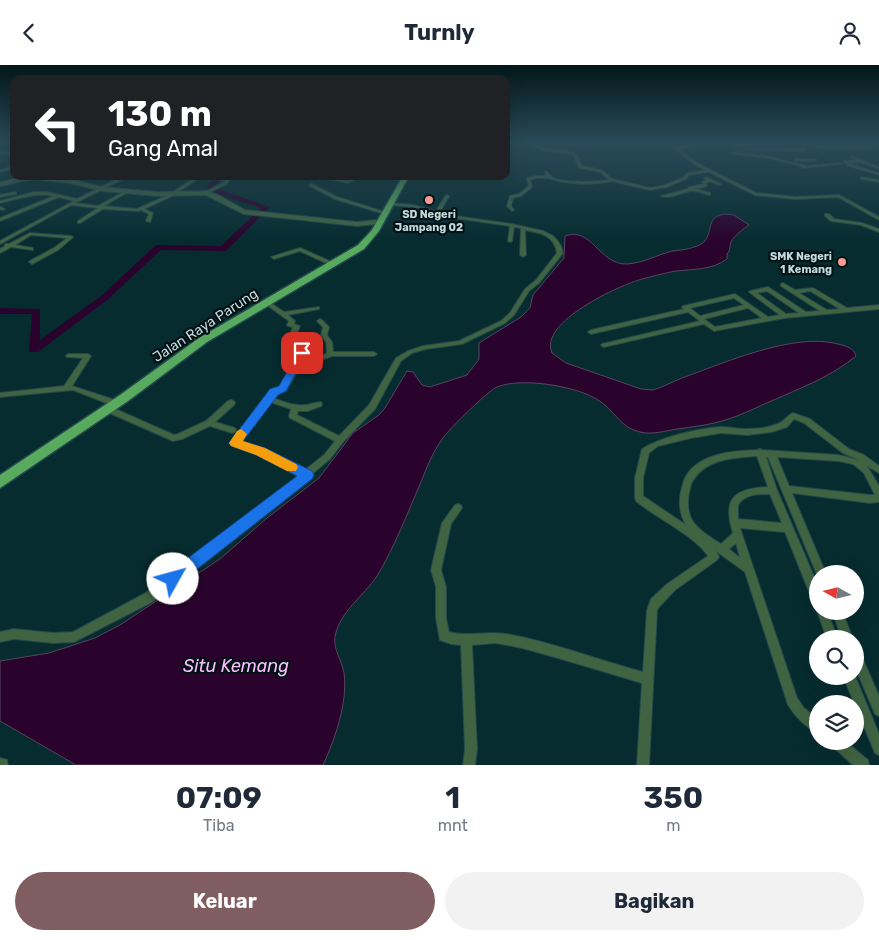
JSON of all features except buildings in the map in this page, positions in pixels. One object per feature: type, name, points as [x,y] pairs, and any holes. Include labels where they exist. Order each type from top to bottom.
[{"type":"highway","name":"Jalan Raya Parung","points":[[0,477],[110,405],[204,337],[359,246],[401,180]]},
{"type":"highway","name":"Jalan Raya Parung","points":[[0,482],[180,355],[361,247],[374,231],[391,204],[402,180]]},
{"type":"street","points":[[510,241],[509,225],[512,212],[509,206],[510,197],[520,195],[531,186],[528,179],[543,176]]},
{"type":"street","points":[[550,176],[588,183],[613,181],[644,188],[661,188],[687,176]]},
{"type":"street","points":[[607,176],[613,181]]},
{"type":"street","points":[[701,176],[719,184]]},
{"type":"street","points":[[719,176],[755,194],[795,198],[838,196],[879,219]]},
{"type":"street","points":[[862,178],[879,181]]},
{"type":"street","points":[[0,184],[17,180]]},
{"type":"street","points":[[62,180],[102,189],[171,195],[208,192],[228,181],[226,180]]},
{"type":"street","points":[[0,244],[77,200],[119,180]]},
{"type":"street","points":[[141,209],[171,195],[195,180]]},
{"type":"street","points":[[339,180],[349,182],[352,180]]},
{"type":"street","points":[[663,196],[706,185],[704,182],[710,180]]},
{"type":"street","points":[[311,185],[336,199],[383,211]]},
{"type":"street","points":[[661,188],[674,194]]},
{"type":"street","points":[[690,188],[709,194]]},
{"type":"street","points":[[80,223],[127,191]]},
{"type":"street","points":[[208,192],[236,209],[253,213],[373,226]]},
{"type":"street","points":[[0,196],[34,193],[77,200]]},
{"type":"street","points":[[0,202],[34,193]]},
{"type":"street","points":[[0,220],[58,196]]},
{"type":"street","points":[[437,213],[447,196]]},
{"type":"street","points":[[70,204],[141,209],[152,213],[148,221]]},
{"type":"street","points":[[0,637],[14,634],[74,637],[148,598],[308,475],[327,457],[340,440],[372,407],[395,364],[402,357],[425,347],[460,343],[491,329],[512,314],[527,290],[538,281],[560,253],[556,241],[546,233],[486,221],[448,216],[413,206],[391,204]]},
{"type":"street","points":[[486,221],[491,214]]},
{"type":"street","points":[[827,215],[833,220],[862,224],[879,231]]},
{"type":"street","points":[[523,255],[524,228]]},
{"type":"street","points":[[0,251],[30,234],[71,237],[61,246],[32,262]]},
{"type":"street","points":[[0,244],[31,249]]},
{"type":"street","points":[[274,257],[300,249],[330,263]]},
{"type":"street","points":[[783,285],[826,312]]},
{"type":"street","points":[[785,315],[752,292],[768,289],[805,314]]},
{"type":"street","points":[[794,292],[811,289],[846,311]]},
{"type":"street","points":[[766,318],[735,296],[685,307],[714,329],[785,315],[879,307]]},
{"type":"street","points":[[266,302],[292,321],[290,325],[297,326],[294,335],[302,336],[296,345],[299,346],[297,353],[303,353],[303,356],[324,357],[330,354],[374,354]]},
{"type":"street","points":[[699,317],[749,306]]},
{"type":"street","points":[[284,314],[317,308]]},
{"type":"street","points":[[866,309],[879,314]]},
{"type":"street","points":[[592,332],[690,310]]},
{"type":"street","points":[[320,321],[326,327],[324,335],[329,342],[330,354]]},
{"type":"street","points":[[604,345],[705,322]]},
{"type":"street","points":[[67,388],[88,356],[69,356]]},
{"type":"street","points":[[303,356],[282,389],[276,391],[268,399],[235,443],[260,452],[308,475]]},
{"type":"street","points":[[0,395],[78,388],[84,393],[175,438],[210,423],[231,403]]},
{"type":"street","points":[[268,399],[295,407],[308,408],[318,404]]},
{"type":"street","points":[[295,407],[293,416],[340,440]]},
{"type":"street","points":[[643,765],[652,610],[655,603],[680,580],[714,557],[711,551],[639,498],[637,493],[643,457],[649,448],[678,437],[706,432],[721,430],[748,432],[772,429],[784,425],[793,416],[798,416],[816,427],[846,451],[861,457],[879,471]]},
{"type":"street","points":[[210,423],[232,430]]},
{"type":"street","points":[[760,453],[809,578]]},
{"type":"street","points":[[770,453],[817,565]]},
{"type":"street","points":[[750,570],[698,533],[688,523],[685,515],[684,503],[688,482],[699,467],[714,458],[770,453],[857,462],[864,467],[879,496],[870,499],[786,489]]},
{"type":"street","points":[[773,490],[751,491],[737,499],[732,511],[734,523],[792,701],[809,719]]},
{"type":"street","points":[[458,508],[447,523],[436,570],[442,587],[441,618],[444,635],[452,639],[503,638],[534,645],[607,669],[648,679]]},
{"type":"street","points":[[734,523],[788,528]]},
{"type":"street","points":[[722,550],[738,534]]},
{"type":"street","points":[[466,639],[471,749],[469,765]]},
{"type":"street","points":[[864,675],[879,710]]},
{"type":"street","points":[[853,685],[879,749]]},
{"type":"street","points":[[846,750],[863,765]]},
{"type":"water","name":"Situ Kemang","points":[[719,215],[734,215],[749,225],[732,240],[727,259],[709,267],[676,271],[642,279],[600,297],[569,318],[557,329],[551,341],[552,353],[566,363],[641,389],[653,390],[738,357],[801,342],[820,341],[838,344],[852,349],[856,356],[821,379],[738,416],[711,424],[654,433],[645,433],[627,427],[598,400],[589,395],[563,387],[520,383],[507,384],[493,390],[478,402],[439,443],[401,530],[377,576],[347,612],[337,628],[335,637],[336,651],[344,673],[344,696],[336,732],[323,765],[76,765],[0,721],[0,661],[49,653],[95,638],[120,625],[220,559],[267,518],[319,478],[353,433],[379,415],[385,408],[407,371],[413,372],[422,385],[430,387],[467,375],[479,359],[479,343],[521,317],[530,308],[533,295],[564,258],[565,236],[574,234],[582,236],[609,259],[617,263],[627,264],[700,245],[707,238],[712,221]]},
{"type":"waterway","points":[[0,311],[37,311],[34,350],[104,298],[159,247],[223,249],[266,207],[231,197],[209,188],[211,184],[218,180]]},
{"type":"slow traffic","points":[[241,434],[235,443],[292,467]]},
{"type":"place","name":"SD Negeri Jampang 02","points":[[429,200]]},
{"type":"place","name":"SMK Negeri 1 Kemang","points":[[842,262]]},
{"type":"route","points":[[173,579],[308,475],[260,452],[235,443],[274,392],[282,389],[303,356],[304,354],[302,353]]}]
